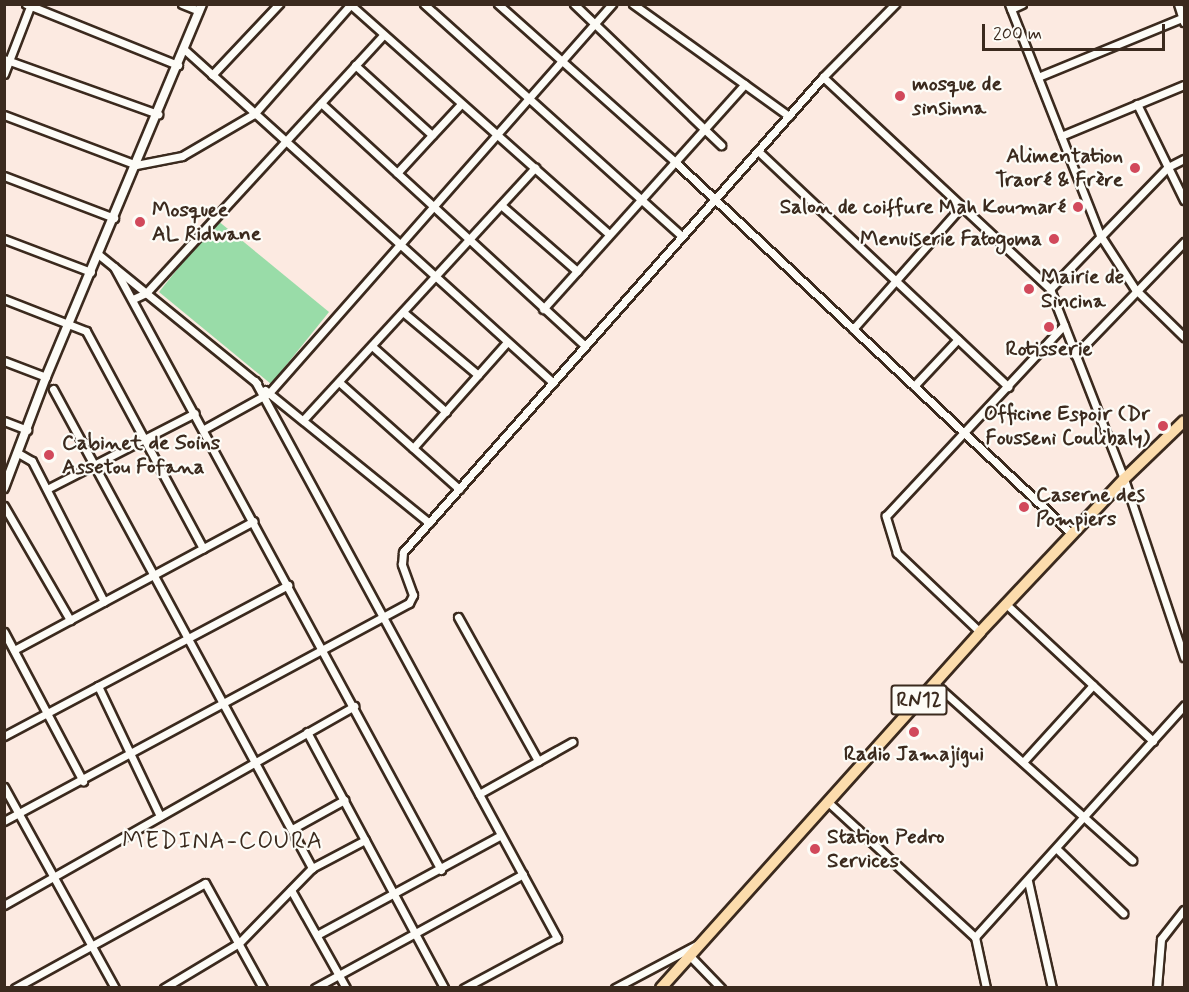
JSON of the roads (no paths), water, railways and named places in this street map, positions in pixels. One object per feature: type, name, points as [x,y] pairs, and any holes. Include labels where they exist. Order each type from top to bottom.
[{"type":"main road","name":"RN12","points":[[661,987],[980,632],[1124,479],[1185,421]]},
{"type":"street","points":[[5,485],[46,377],[201,8],[182,4]]},
{"type":"street","points":[[212,75],[279,4]]},
{"type":"street","points":[[424,4],[682,236]]},
{"type":"street","points":[[498,4],[674,161],[1072,534]]},
{"type":"street","points":[[574,4],[722,145]]},
{"type":"street","points":[[204,429],[266,395],[612,4]]},
{"type":"street","points":[[633,4],[789,116]]},
{"type":"street","points":[[4,821],[83,781],[409,603],[413,595],[402,564],[403,552],[823,77],[895,4]]},
{"type":"street","points":[[1022,4],[1010,7],[1100,235],[1135,289],[1185,337]]},
{"type":"street","points":[[1038,77],[1184,19],[1178,4]]},
{"type":"street","points":[[4,74],[7,60],[29,5],[178,66]]},
{"type":"street","points":[[4,115],[136,165],[182,156],[254,114],[351,5],[609,234]]},
{"type":"street","points":[[133,299],[146,293],[383,34]]},
{"type":"street","points":[[184,50],[553,382]]},
{"type":"street","points":[[7,60],[158,114]]},
{"type":"street","points":[[355,65],[432,135]]},
{"type":"street","points":[[823,77],[1050,289],[1124,479],[1185,657]]},
{"type":"street","points":[[543,309],[745,84]]},
{"type":"street","points":[[1061,136],[1185,85]]},
{"type":"street","points":[[321,103],[543,309],[585,345]]},
{"type":"street","points":[[397,173],[461,104]]},
{"type":"street","points":[[1137,104],[1185,200]]},
{"type":"street","points":[[758,151],[1008,387]]},
{"type":"street","points":[[1050,289],[1168,167],[1185,159]]},
{"type":"street","points":[[303,420],[535,168]]},
{"type":"street","points":[[4,176],[114,218]]},
{"type":"street","points":[[501,205],[577,270]]},
{"type":"street","points":[[853,329],[962,206]]},
{"type":"street","points":[[4,239],[91,272]]},
{"type":"street","points":[[1075,355],[1135,289],[1185,242]]},
{"type":"street","points":[[98,254],[255,381],[266,395],[557,938],[464,987]]},
{"type":"street","points":[[114,267],[324,650],[441,870]]},
{"type":"street","points":[[4,299],[86,331],[203,548]]},
{"type":"street","points":[[403,312],[478,375]]},
{"type":"street","points":[[980,632],[897,553],[886,516],[1064,325]]},
{"type":"street","points":[[914,386],[958,339]]},
{"type":"street","points":[[413,448],[507,342]]},
{"type":"street","points":[[372,346],[446,412]]},
{"type":"street","points":[[4,361],[46,377]]},
{"type":"street","points":[[339,382],[459,489]]},
{"type":"street","points":[[53,389],[312,868]]},
{"type":"street","points":[[266,395],[303,420],[429,523]]},
{"type":"street","points":[[47,489],[195,413]]},
{"type":"street","points":[[4,421],[27,430]]},
{"type":"street","points":[[18,453],[32,461],[104,602]]},
{"type":"street","points":[[4,506],[70,620]]},
{"type":"street","points":[[14,650],[254,521]]},
{"type":"street","points":[[4,736],[288,585]]},
{"type":"street","points":[[1006,604],[1153,741]]},
{"type":"street","points":[[458,617],[538,761]]},
{"type":"street","points":[[4,632],[83,781]]},
{"type":"street","points":[[934,683],[1132,860]]},
{"type":"street","points":[[1023,762],[1093,685]]},
{"type":"street","points":[[98,687],[160,816]]},
{"type":"street","points":[[4,905],[354,706]]},
{"type":"street","points":[[975,937],[1058,850],[1185,706]]},
{"type":"street","points":[[307,732],[444,987]]},
{"type":"street","points":[[479,794],[572,742]]},
{"type":"street","points":[[4,787],[115,987]]},
{"type":"street","points":[[292,829],[344,800]]},
{"type":"street","points":[[828,802],[975,937],[986,987]]},
{"type":"street","points":[[317,935],[441,870],[501,835]]},
{"type":"street","points":[[164,987],[239,943],[312,868],[365,840]]},
{"type":"street","points":[[1058,850],[1123,913]]},
{"type":"street","points":[[315,987],[522,874]]},
{"type":"street","points":[[1028,881],[1052,987]]},
{"type":"street","points":[[15,987],[206,883],[263,987]]},
{"type":"street","points":[[291,890],[346,987]]},
{"type":"street","points":[[1157,987],[1161,939],[1185,910]]},
{"type":"street","points":[[615,987],[703,941]]},
{"type":"street","points":[[690,956],[721,987]]},
{"type":"place","name":"mosque de sinsinna","points":[[900,96]]},
{"type":"place","name":"Alimentation Traoré & Frère","points":[[1135,168]]},
{"type":"place","name":"Salon de coiffure Mah Koumaré","points":[[1078,207]]},
{"type":"place","name":"Mosquee AL Ridwane","points":[[140,222]]},
{"type":"place","name":"Menuiserie Fatogoma","points":[[1054,239]]},
{"type":"place","name":"Mairie de Sincina","points":[[1029,289]]},
{"type":"place","name":"Rotisserie","points":[[1049,327]]},
{"type":"place","name":"Officine Espoir (Dr Fousseni Coulibaly)","points":[[1163,426]]},
{"type":"place","name":"Cabinet de Soins Assetou Fofana","points":[[49,455]]},
{"type":"place","name":"Caserne des Pompiers","points":[[1024,507]]},
{"type":"place","name":"Radio Jamajigui","points":[[914,732]]},
{"type":"place","name":"Station Pedro Services","points":[[815,849]]},
{"type":"district","name":"MEDINA-COURA","points":[[223,842]]}]
